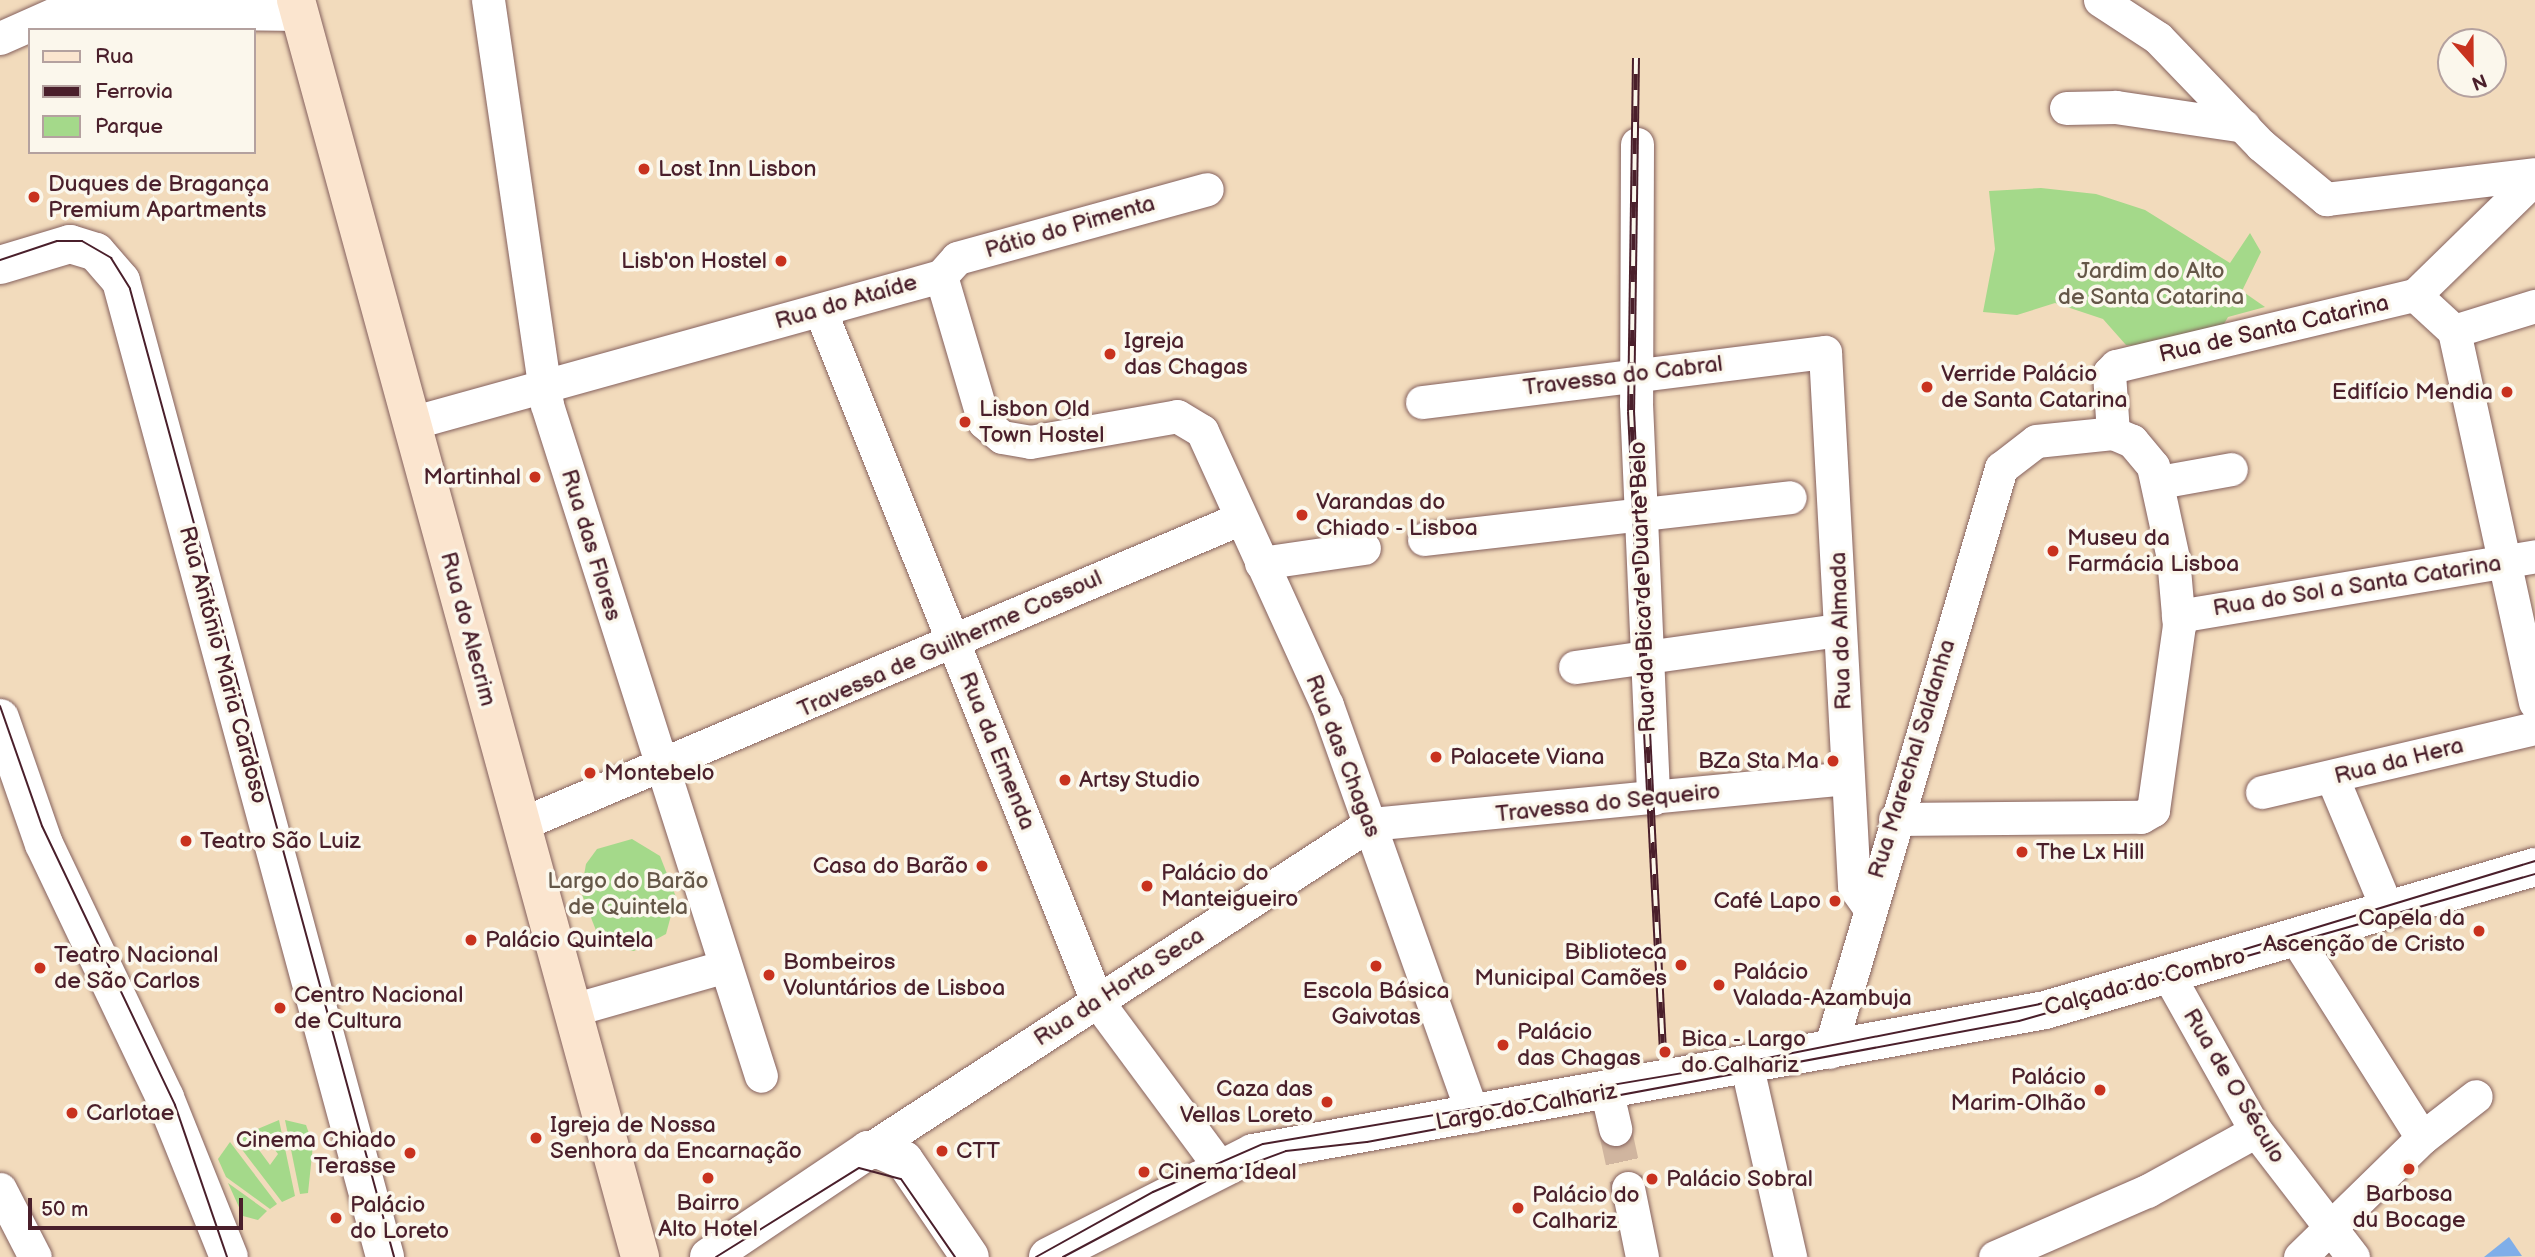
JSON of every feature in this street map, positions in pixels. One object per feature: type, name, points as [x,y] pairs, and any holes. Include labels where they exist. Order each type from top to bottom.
[{"type":"main road","name":"Rua do Alecrim","points":[[297,7],[640,1257]]},
{"type":"street","name":"Rua das Flores","points":[[488,0],[545,386],[661,769],[723,967],[761,1076]]},
{"type":"street","points":[[2100,0],[2158,38],[2244,126],[2326,199],[2535,176]]},
{"type":"street","points":[[0,38],[61,11],[297,7]]},
{"type":"street","points":[[2066,108],[2116,107],[2244,126]]},
{"type":"street","name":"Rua da Bica de Duarte Belo","points":[[1637,144],[1640,516],[1653,799]]},
{"type":"street","name":"Rua de Santa Catarina","points":[[2113,433],[2109,373],[2116,366],[2415,295],[2535,176]]},
{"type":"street","name":"Pátio do Pimenta","points":[[941,276],[957,258],[1207,189]]},
{"type":"street","name":"Rua António Maria Cardoso","points":[[0,265],[53,246],[88,247],[115,271],[125,293],[385,1257]]},
{"type":"street","name":"Rua do Ataíde","points":[[411,423],[941,276],[984,422],[1002,437],[1030,442],[1178,416]]},
{"type":"street","points":[[2415,295],[2454,331],[2520,559],[2535,702]]},
{"type":"street","points":[[2454,331],[2535,306]]},
{"type":"street","name":"Rua da Emenda","points":[[820,310],[1097,1001],[1219,1166]]},
{"type":"street","name":"Travessa do Cabral","points":[[1422,402],[1825,352]]},
{"type":"street","name":"Rua do Almada","points":[[1825,352],[1846,778],[1854,886],[1868,905]]},
{"type":"street","name":"Rua das Chagas","points":[[1178,416],[1202,431],[1239,519],[1327,705],[1474,1116]]},
{"type":"street","points":[[1895,819],[2150,814],[2178,616],[2159,482],[2144,453],[2113,433]]},
{"type":"street","name":"Rua Marechal Saldanha","points":[[1829,1052],[1868,905],[2001,468],[2036,441],[2113,433]]},
{"type":"street","points":[[2159,482],[2231,469]]},
{"type":"street","points":[[1424,540],[1790,496]]},
{"type":"street","name":"Travessa de Guilherme Cossoul","points":[[661,769],[1239,519]]},
{"type":"street","points":[[1261,563],[1364,548]]},
{"type":"street","name":"Rua do Sol a Santa Catarina","points":[[2178,616],[2520,559]]},
{"type":"street","points":[[1575,667],[1825,632]]},
{"type":"street","points":[[0,718],[24,791],[165,1098],[229,1257]]},
{"type":"street","name":"Rua da Hera","points":[[2262,792],[2535,728]]},
{"type":"street","points":[[521,824],[661,769]]},
{"type":"street","points":[[2332,777],[2388,911]]},
{"type":"street","name":"Travessa do Sequeiro","points":[[1370,824],[1653,799],[1846,778]]},
{"type":"street","name":"Rua da Horta Seca","points":[[868,1150],[1370,824]]},
{"type":"street","name":"Calçada do Combro","points":[[1747,1067],[1829,1052],[2170,978],[2535,867]]},
{"type":"street","points":[[2297,940],[2423,1138]]},
{"type":"street","points":[[572,1010],[723,967]]},
{"type":"street","name":"Rua de O Século","points":[[2170,978],[2256,1131],[2353,1257]]},
{"type":"street","points":[[1747,1067],[1790,1257]]},
{"type":"street","name":"Largo do Calhariz","points":[[1048,1257],[1219,1166],[1292,1143],[1388,1132],[1474,1116],[1611,1111],[1747,1067]]},
{"type":"street","points":[[2300,1257],[2327,1225],[2423,1138],[2476,1096]]},
{"type":"street","points":[[1995,1257],[2147,1191],[2256,1131]]},
{"type":"street","points":[[709,1257],[868,1150],[904,1160],[961,1249]]},
{"type":"street","points":[[1628,1188],[1642,1257]]},
{"type":"street","points":[[0,1189],[36,1257]]},
{"type":"green space","name":"Jardim do Alto de Santa Catarina","points":[[2041,188],[2096,194],[2145,210],[2230,263],[2250,233],[2261,252],[2242,291],[2265,307],[2228,317],[2221,329],[2150,347],[2126,345],[2103,319],[2055,303],[2017,315],[1983,312],[1995,249],[1989,191]]},
{"type":"green space","name":"Largo do Barão de Quintela","points":[[632,839],[660,856],[676,897],[666,934],[634,951],[616,948],[597,933],[581,892],[586,864],[597,849]]},
{"type":"green space","points":[[279,1120],[295,1196],[282,1202],[234,1139]],"holes":[[[269,1142],[278,1154],[270,1165],[259,1150]]]},
{"type":"green space","points":[[285,1120],[306,1125],[313,1145],[308,1193],[300,1194]]},
{"type":"green space","points":[[230,1142],[277,1204],[270,1209],[226,1177],[218,1159]]},
{"type":"green space","points":[[228,1183],[267,1211],[258,1220],[243,1216]]},
{"type":"water","points":[[2509,1237],[2522,1256],[2484,1257]]},
{"type":"tunnel","points":[[1615,1129],[1628,1188]]},
{"type":"tram line","points":[[0,260],[57,241],[82,241],[111,258],[130,289],[394,1257]]},
{"type":"tram line","points":[[0,706],[42,826],[175,1105],[227,1257]]},
{"type":"tram line","points":[[1036,1257],[1153,1192],[1263,1144],[1732,1065],[2039,1004],[2206,961],[2535,861]]},
{"type":"tram line","points":[[1063,1257],[1208,1180],[1286,1151],[1367,1142],[2019,1021],[2535,874]]},
{"type":"tram line","points":[[716,1257],[859,1168],[901,1179],[955,1257]]},
{"type":"railway","points":[[1636,58],[1631,411],[1663,1051]]},
{"type":"place","name":"Lost Inn Lisbon","points":[[644,169]]},
{"type":"place","name":"Duques de Bragança Premium Apartments","points":[[34,197]]},
{"type":"place","name":"Lisb'on Hostel","points":[[781,261]]},
{"type":"place","name":"Igreja das Chagas","points":[[1110,354]]},
{"type":"place","name":"Verride Palácio de Santa Catarina","points":[[1927,387]]},
{"type":"place","name":"Edifício Mendia","points":[[2507,392]]},
{"type":"place","name":"Lisbon Old Town Hostel","points":[[965,422]]},
{"type":"place","name":"Martinhal","points":[[535,477]]},
{"type":"place","name":"Varandas do Chiado - Lisboa","points":[[1302,515]]},
{"type":"place","name":"Museu da Farmácia Lisboa","points":[[2053,551]]},
{"type":"place","name":"Palacete Viana","points":[[1436,757]]},
{"type":"place","name":"BZa Sta Ma","points":[[1833,761]]},
{"type":"place","name":"Montebelo","points":[[590,773]]},
{"type":"place","name":"Artsy Studio","points":[[1065,780]]},
{"type":"place","name":"Teatro São Luiz","points":[[186,841]]},
{"type":"place","name":"The Lx Hill","points":[[2022,852]]},
{"type":"place","name":"Casa do Barão","points":[[982,866]]},
{"type":"place","name":"Palácio do Manteigueiro","points":[[1147,886]]},
{"type":"place","name":"Café Lapo","points":[[1835,901]]},
{"type":"place","name":"Capela da Ascenção de Cristo","points":[[2479,931]]},
{"type":"place","name":"Palácio Quintela","points":[[471,940]]},
{"type":"place","name":"Biblioteca Municipal Camões","points":[[1681,965]]},
{"type":"place","name":"Escola Básica Gaivotas","points":[[1376,966]]},
{"type":"place","name":"Teatro Nacional de São Carlos","points":[[40,968]]},
{"type":"place","name":"Bombeiros Voluntários de Lisboa","points":[[769,975]]},
{"type":"place","name":"Palácio Valada-Azambuja","points":[[1719,985]]},
{"type":"place","name":"Centro Nacional de Cultura","points":[[280,1008]]},
{"type":"place","name":"Palácio das Chagas","points":[[1503,1045]]},
{"type":"place","name":"Bica - Largo do Calhariz","points":[[1665,1052]]},
{"type":"place","name":"Palácio Marim-Olhão","points":[[2100,1090]]},
{"type":"place","name":"Caza das Vellas Loreto","points":[[1327,1102]]},
{"type":"place","name":"Carlotae","points":[[72,1113]]},
{"type":"place","name":"Igreja de Nossa Senhora da Encarnação","points":[[536,1138]]},
{"type":"place","name":"CTT","points":[[942,1151]]},
{"type":"place","name":"Cinema Chiado Terasse","points":[[410,1153]]},
{"type":"place","name":"Barbosa du Bocage","points":[[2409,1169]]},
{"type":"place","name":"Cinema Ideal","points":[[1144,1172]]},
{"type":"place","name":"Bairro Alto Hotel","points":[[708,1178]]},
{"type":"place","name":"Palácio Sobral","points":[[1652,1179]]},
{"type":"place","name":"Palácio do Calhariz","points":[[1518,1208]]},
{"type":"place","name":"Palácio do Loreto","points":[[336,1218]]}]
